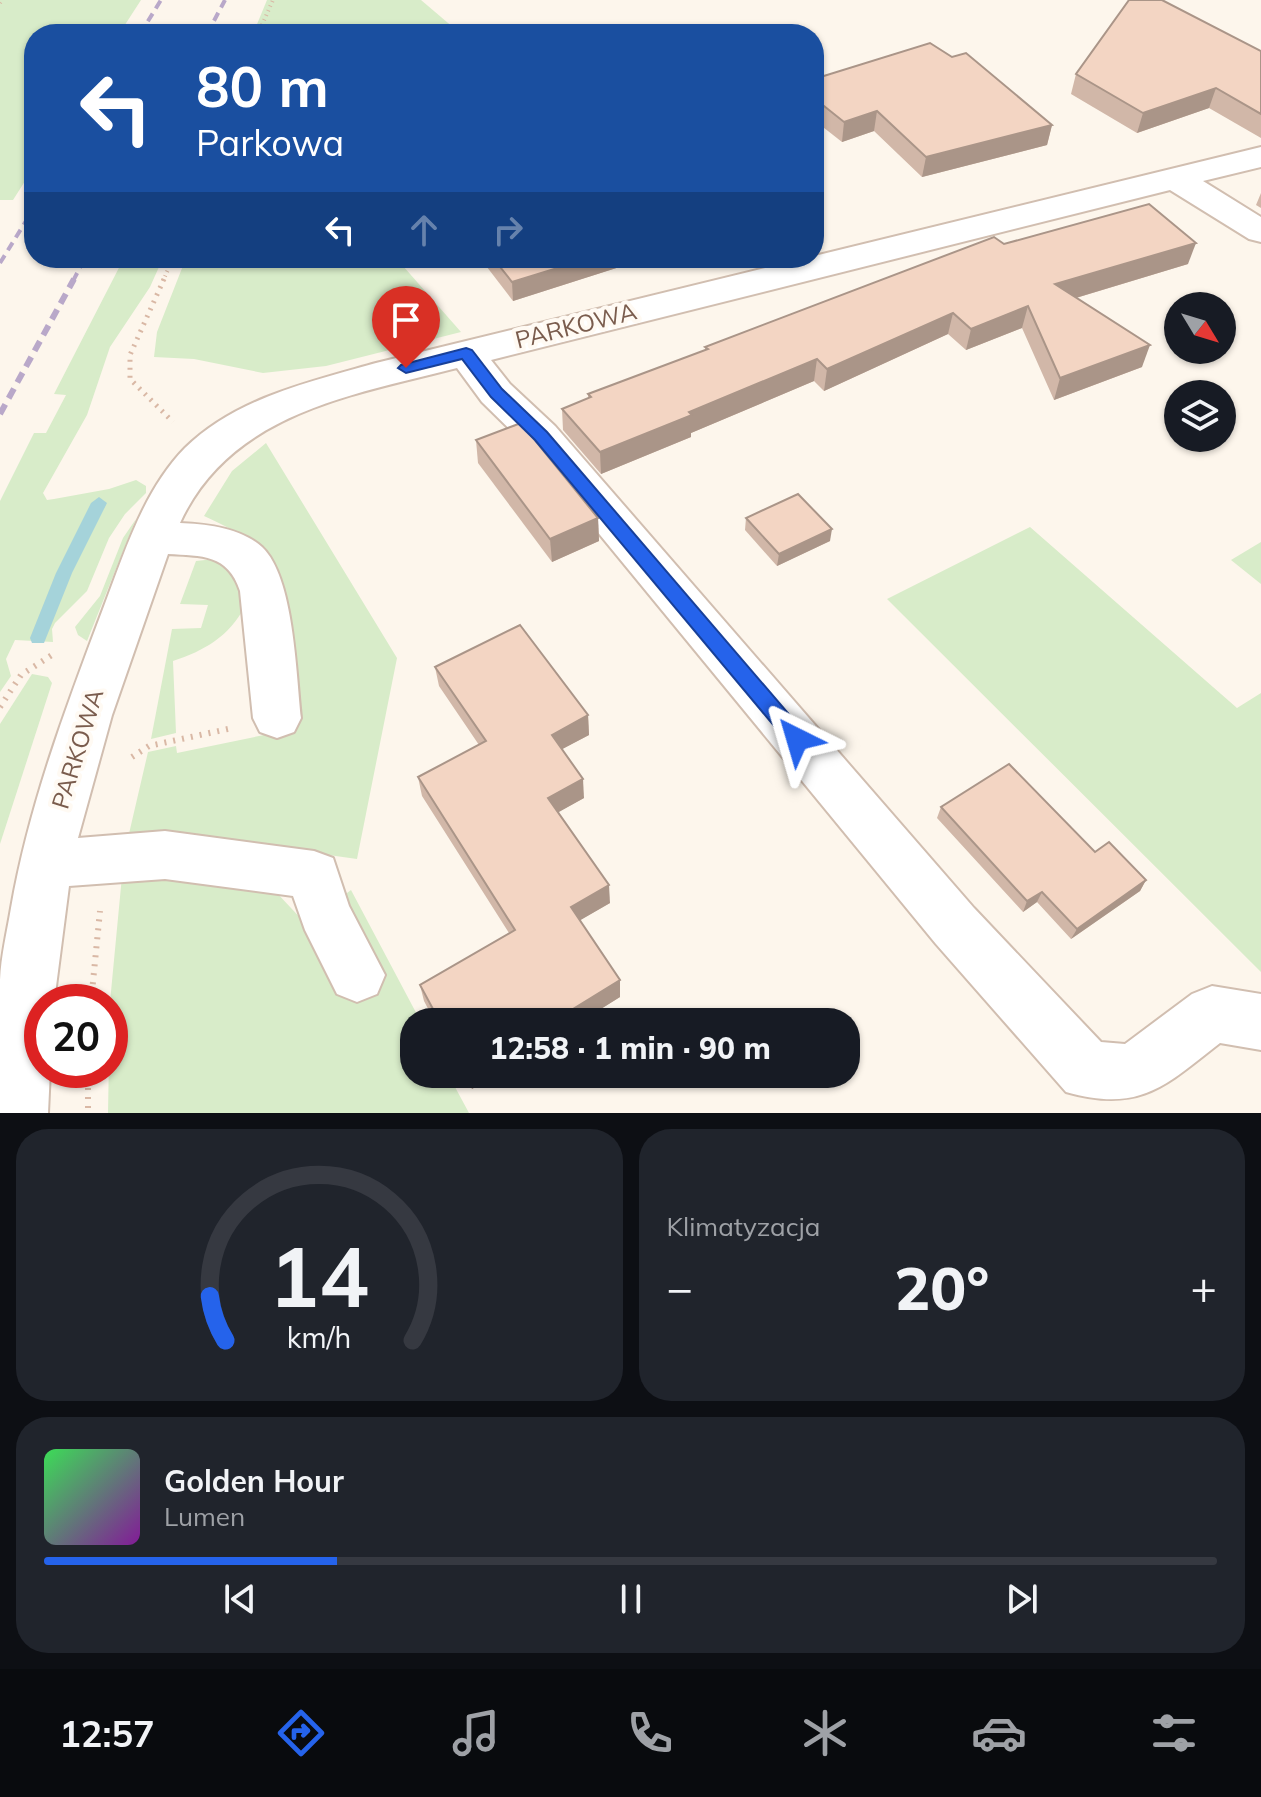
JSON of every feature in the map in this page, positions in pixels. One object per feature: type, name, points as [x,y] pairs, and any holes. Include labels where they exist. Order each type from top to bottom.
[{"type":"street","name":"PARKOWA","points":[[824,265],[1261,157]]},
{"type":"street","points":[[1174,178],[1261,232]]},
{"type":"street","name":"PARKOWA","points":[[18,1113],[26,987],[47,864],[65,789],[88,714],[153,537],[188,472],[213,447],[252,419],[298,398],[810,268]]},
{"type":"street","points":[[466,353],[496,393],[541,436],[955,926],[1087,1071],[1133,1074],[1212,1014],[1261,1022]]},
{"type":"street","points":[[153,537],[225,545],[246,556],[258,571],[277,718]]},
{"type":"street","points":[[47,864],[165,855],[314,875],[324,912],[357,975]]},
{"type":"path","points":[[262,24],[273,0]]},
{"type":"path","points":[[169,268],[130,355],[130,379],[164,416],[213,447]]},
{"type":"path","points":[[0,707],[21,675],[63,648]]},
{"type":"path","points":[[130,761],[138,750],[149,746],[277,718]]},
{"type":"path","points":[[93,984],[107,859]]},
{"type":"path","points":[[88,1088],[88,1113]]},
{"type":"green space","points":[[0,0],[141,0],[125,24],[24,24],[24,183],[13,200],[0,200]]},
{"type":"green space","points":[[267,0],[421,0],[449,24],[257,24]]},
{"type":"green space","points":[[119,268],[159,268],[150,287],[110,347],[87,415],[43,493],[47,500],[109,489],[136,480],[146,486],[146,493],[125,514],[109,538],[87,591],[55,623],[53,642],[15,640],[6,659],[11,676],[0,692],[0,501],[34,433],[46,433],[66,395],[54,394]]},
{"type":"green space","points":[[182,268],[405,268],[461,332],[326,366],[263,373],[194,359],[154,357],[157,332]]},
{"type":"green space","points":[[266,443],[397,658],[357,859],[237,842],[128,838],[148,752],[176,746],[177,753],[298,728],[280,586],[275,572],[269,560],[252,542],[204,516],[232,471]]},
{"type":"green space","points":[[136,519],[87,641],[78,635],[75,627],[100,596],[123,538]]},
{"type":"green space","points":[[1030,527],[1237,708],[1261,693],[1261,972],[887,599]]},
{"type":"green space","points":[[1261,542],[1261,584],[1231,560]]},
{"type":"green space","points":[[214,559],[235,568],[245,606],[232,626],[215,641],[173,661],[176,733],[151,739],[172,629],[201,628],[208,605],[180,604],[196,561]]},
{"type":"green space","points":[[32,674],[48,677],[52,683],[0,844],[0,724]]},
{"type":"green space","points":[[143,875],[276,892],[306,924],[351,890],[414,1008],[400,1008],[400,1088],[456,1088],[469,1113],[108,1113],[108,1088],[128,1088],[128,984],[112,984],[122,876]]},
{"type":"building","points":[[1129,0],[1162,0],[1261,51],[1261,114],[1216,88],[1143,113],[1076,74]]},
{"type":"building","points":[[930,43],[952,57],[966,53],[1052,125],[926,157],[877,111],[844,122],[824,106],[824,76]]},
{"type":"building","points":[[1149,204],[1196,243],[1055,284],[1150,345],[1060,378],[1028,306],[971,329],[953,313],[827,369],[817,359],[600,452],[562,409],[591,397],[588,394],[708,349],[705,347],[994,237],[1004,244]]},
{"type":"building","points":[[501,268],[558,268],[512,282]]},
{"type":"building","points":[[521,423],[598,518],[550,539],[476,440]]},
{"type":"building","points":[[798,494],[832,529],[779,554],[746,518]]},
{"type":"building","points":[[520,625],[588,715],[552,735],[583,779],[548,798],[609,885],[571,907],[620,980],[575,1008],[432,1008],[420,985],[515,930],[418,777],[486,741],[435,667]]},
{"type":"building","points":[[1009,764],[1095,852],[1109,842],[1146,880],[1077,929],[1042,892],[1027,901],[941,807]]},
{"type":"waterway","points":[[38,638],[64,573],[99,503]]},
{"type":"railway","points":[[146,24],[161,0]]},
{"type":"railway","points":[[212,24],[225,0]]},
{"type":"railway","points":[[0,263],[24,224]]},
{"type":"railway","points":[[73,281],[80,268]]},
{"type":"railway","points":[[0,414],[74,279]]},
{"type":"route","points":[[406,368],[466,353],[496,393],[541,436],[797,739]]}]
